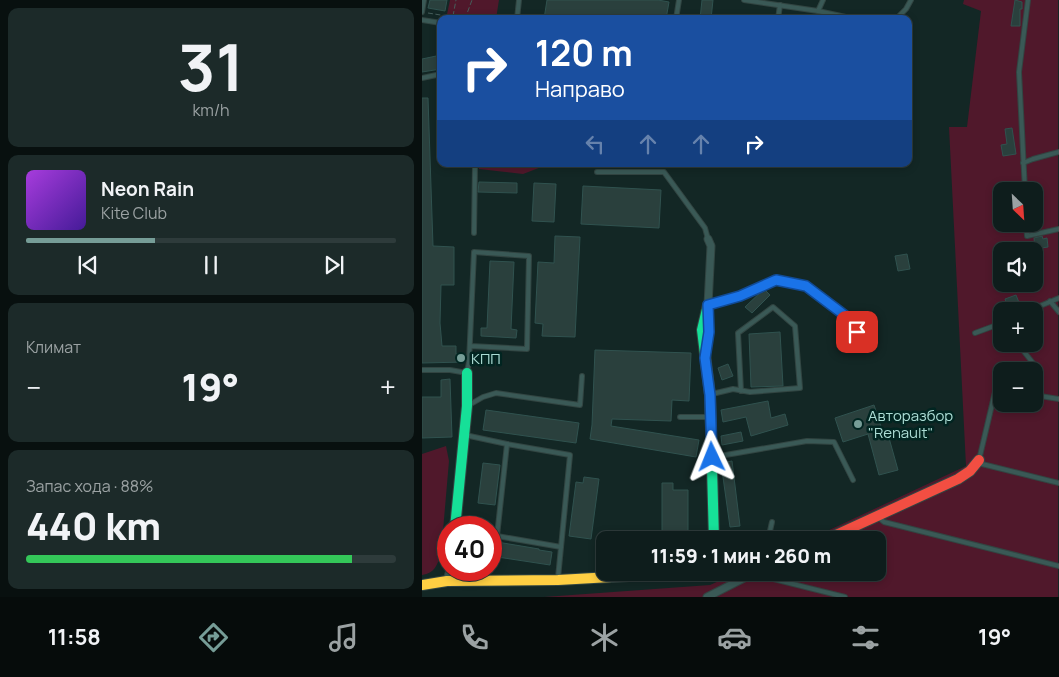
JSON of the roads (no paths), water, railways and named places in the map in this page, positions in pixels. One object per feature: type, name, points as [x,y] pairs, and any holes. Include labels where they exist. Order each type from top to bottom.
[{"type":"street","points":[[708,239],[711,246],[708,305],[702,330],[710,395],[714,531]]},
{"type":"street","points":[[456,516],[464,435],[467,373]]},
{"type":"street","points":[[844,531],[958,479],[970,471],[979,460]]},
{"type":"street","points":[[502,581],[596,578]]},
{"type":"street","points":[[422,584],[447,581]]},
{"type":"street","points":[[707,597],[739,581]]},
{"type":"lane","points":[[422,12],[424,0]]},
{"type":"lane","points":[[518,15],[520,0]]},
{"type":"lane","points":[[677,15],[679,0]]},
{"type":"lane","points":[[744,0],[836,15]]},
{"type":"lane","points":[[818,11],[823,0]]},
{"type":"lane","points":[[900,15],[911,0]]},
{"type":"lane","points":[[1024,182],[1019,72],[1028,0]]},
{"type":"lane","points":[[779,15],[780,5]]},
{"type":"lane","points":[[422,20],[437,22]]},
{"type":"lane","points":[[422,78],[437,75]]},
{"type":"lane","points":[[1023,163],[1058,152]]},
{"type":"lane","points":[[474,233],[475,167]]},
{"type":"lane","points":[[596,172],[664,172],[705,228],[708,239]]},
{"type":"lane","points":[[1027,232],[1027,236],[1058,229]]},
{"type":"lane","points":[[422,370],[450,370],[467,373],[474,252],[529,256],[527,349],[470,346]]},
{"type":"lane","points":[[708,305],[740,296],[776,280],[806,286],[847,317],[867,348]]},
{"type":"lane","points":[[1043,304],[1058,298]]},
{"type":"lane","points":[[1050,301],[1058,312]]},
{"type":"lane","points":[[710,395],[733,389],[741,391],[800,388],[795,326],[773,308],[738,333],[741,391]]},
{"type":"lane","points":[[976,333],[993,326]]},
{"type":"lane","points":[[1024,352],[1032,362]]},
{"type":"lane","points":[[466,406],[496,393],[580,405],[582,376]]},
{"type":"lane","points":[[1043,396],[1058,399]]},
{"type":"lane","points":[[993,400],[979,460],[982,464],[1058,483]]},
{"type":"lane","points":[[680,417],[710,417]]},
{"type":"lane","points":[[464,435],[570,455],[558,580]]},
{"type":"lane","points":[[712,457],[807,441],[834,442],[853,480]]},
{"type":"lane","points":[[506,444],[497,536],[561,547]]},
{"type":"lane","points":[[876,516],[884,522],[1058,566]]},
{"type":"lane","points":[[770,531],[772,522]]},
{"type":"lane","points":[[785,581],[845,597]]},
{"type":"place","name":"КПП","points":[[461,358]]},
{"type":"place","name":"Авторазбор \"Renault\"","points":[[858,424]]}]
